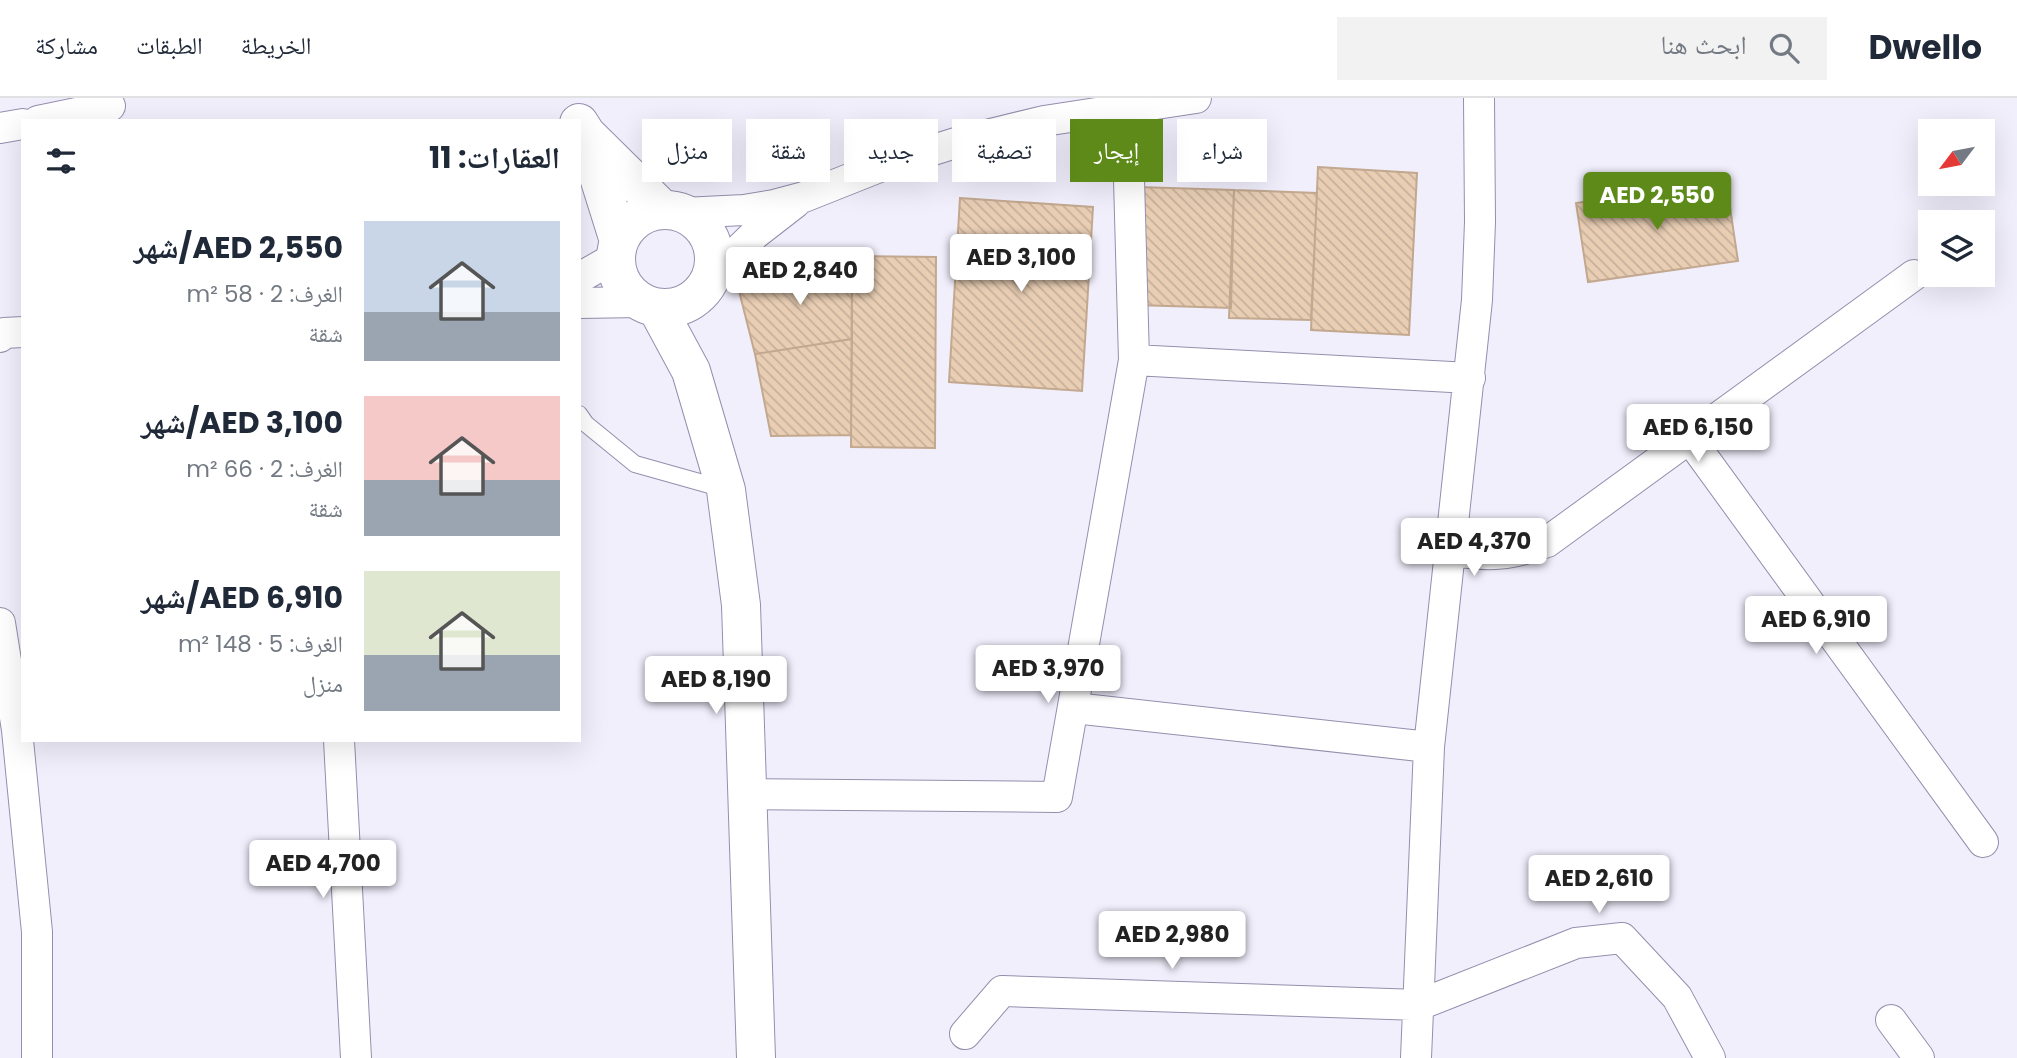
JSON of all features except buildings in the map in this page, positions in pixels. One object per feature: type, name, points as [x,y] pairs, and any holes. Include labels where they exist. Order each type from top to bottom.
[{"type":"street","points":[[564,98],[577,119]]},
{"type":"street","points":[[581,277],[618,249],[632,222],[652,211],[744,210],[804,197],[882,166],[962,141],[1044,121],[1196,98]]},
{"type":"street","points":[[1416,1058],[1429,747],[1477,300],[1480,222],[1479,98]]},
{"type":"street","points":[[749,794],[1057,797],[1134,360],[1128,107]]},
{"type":"street","points":[[49,119],[110,108]]},
{"type":"street","points":[[0,128],[21,124]]},
{"type":"street","points":[[581,126],[673,211],[696,221],[707,232],[713,246],[715,262],[708,282],[691,371]]},
{"type":"street","points":[[581,126],[618,249],[618,275],[627,290],[649,305],[691,371],[726,490],[741,605],[756,1058]]},
{"type":"street","points":[[581,303],[684,304],[696,298],[755,234],[804,197]]},
{"type":"street","points":[[1452,551],[1485,556],[1517,553],[1548,542],[1913,275]]},
{"type":"street","points":[[0,337],[4,333],[21,332]]},
{"type":"street","points":[[1134,360],[1470,378]]},
{"type":"street","points":[[1690,439],[1983,842]]},
{"type":"street","points":[[0,623],[9,730],[37,932],[37,1058]]},
{"type":"street","points":[[1073,708],[1429,747]]},
{"type":"street","points":[[339,742],[356,1058]]},
{"type":"street","points":[[965,1034],[1002,990],[1419,1005],[1576,943],[1622,938],[1677,997],[1710,1058]]},
{"type":"street","points":[[1891,1020],[1919,1058]]},
{"type":"lane","points":[[581,417],[635,464],[726,490]]}]
